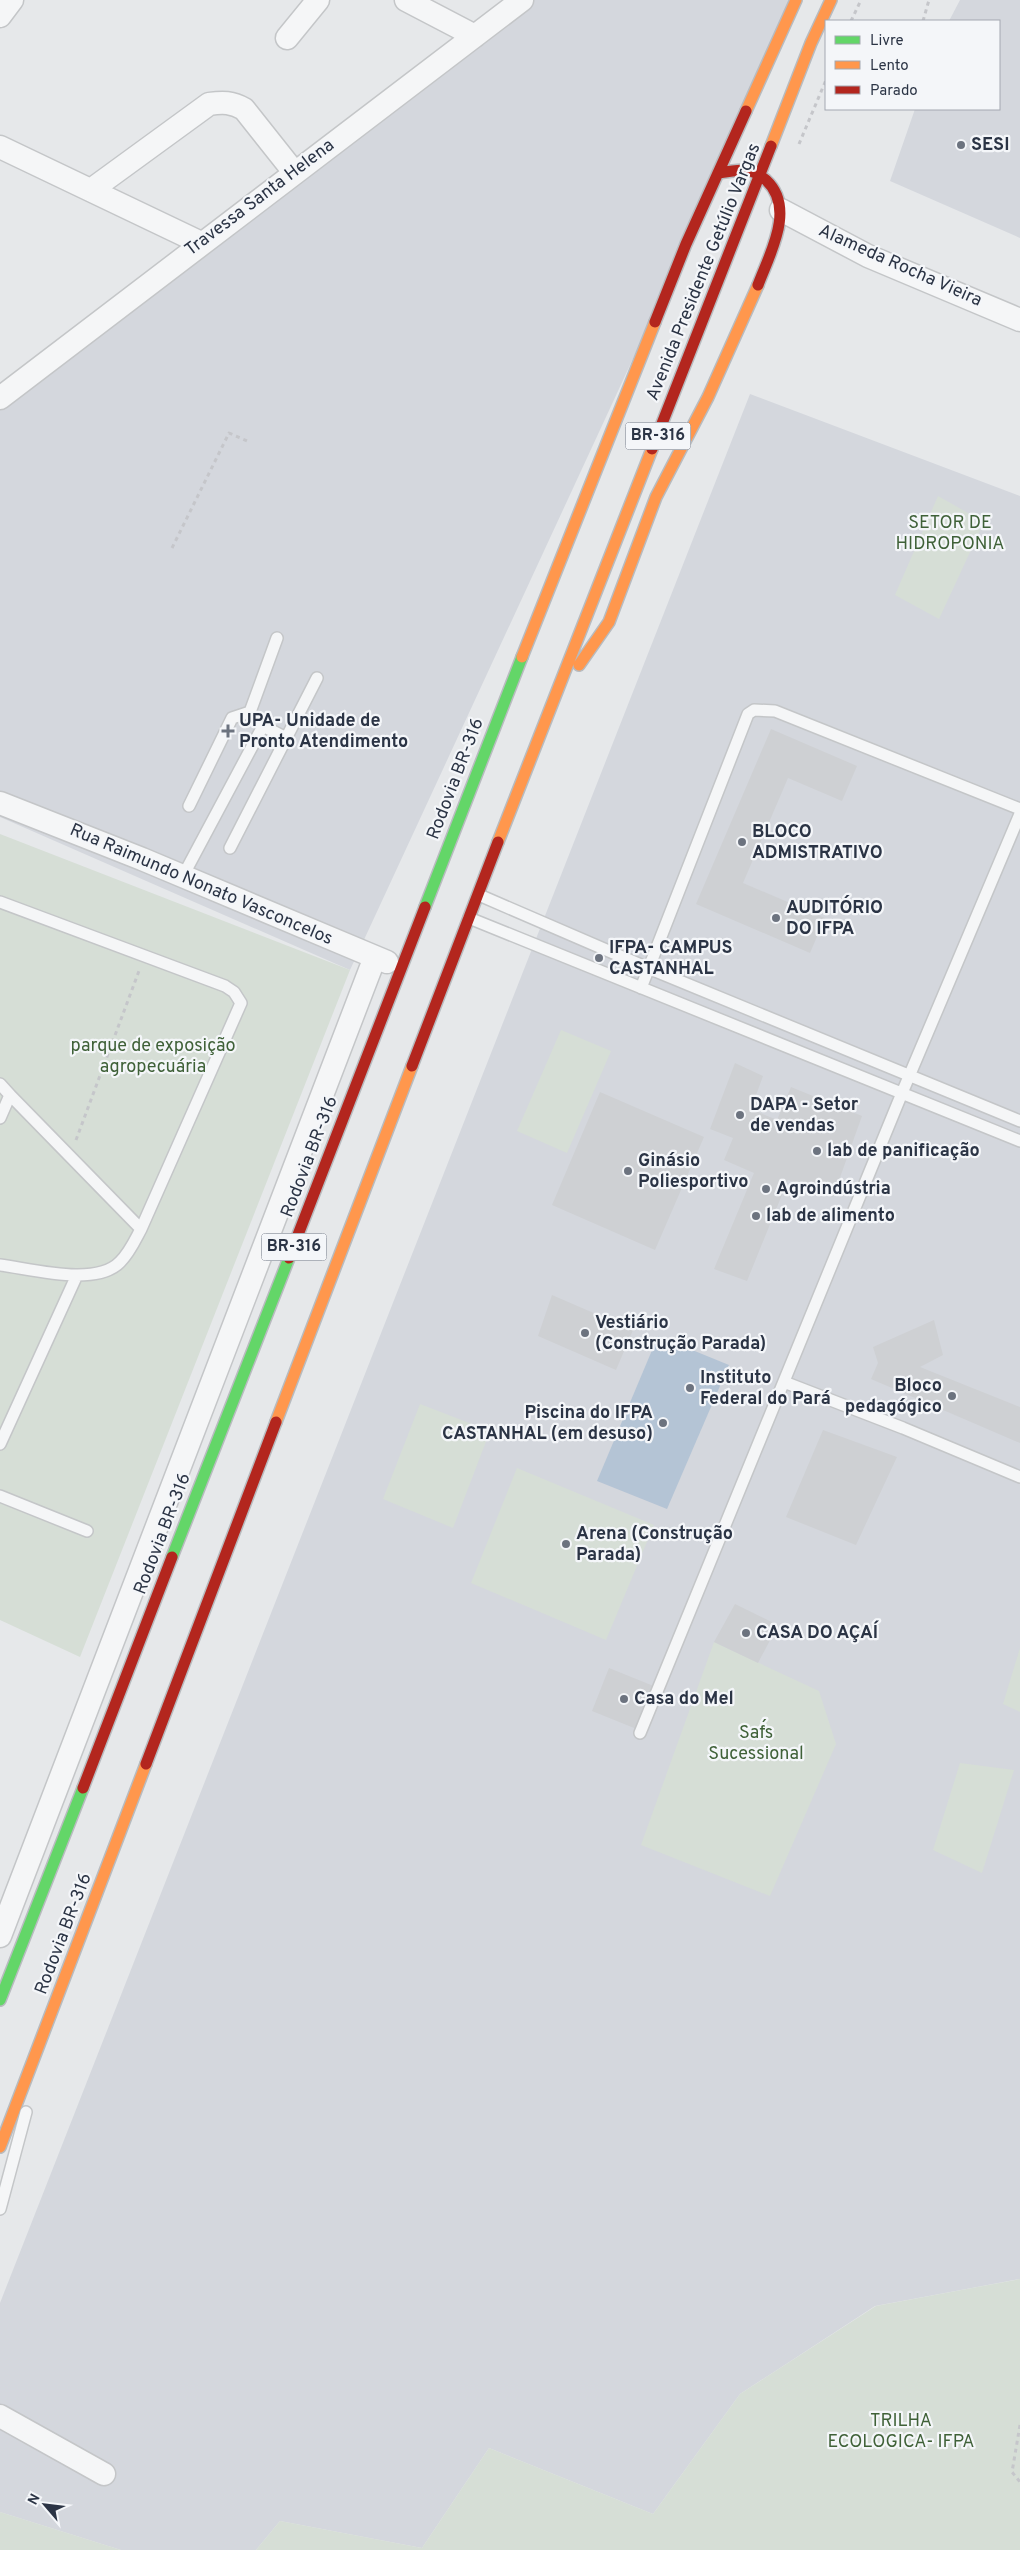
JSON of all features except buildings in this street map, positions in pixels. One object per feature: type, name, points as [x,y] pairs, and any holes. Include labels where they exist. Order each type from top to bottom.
[{"type":"highway","name":"Avenida Presidente Getúlio Vargas","points":[[586,493],[686,244],[796,0]]},
{"type":"highway","name":"Avenida Presidente Getúlio Vargas","points":[[556,696],[761,176],[811,43],[831,0]]},
{"type":"highway","points":[[556,696],[609,622],[656,497],[708,397],[755,294],[778,230],[781,210],[775,188],[761,176],[741,170],[718,173]]},
{"type":"highway","name":"Rodovia BR-316","points":[[0,2000],[586,493]]},
{"type":"highway","name":"Rodovia BR-316","points":[[0,2148],[469,918],[556,696]]},
{"type":"street","points":[[0,16],[12,0]]},
{"type":"street","points":[[288,38],[318,0]]},
{"type":"street","points":[[406,0],[475,36]]},
{"type":"street","name":"Travessa Santa Helena","points":[[0,398],[522,0]]},
{"type":"street","points":[[90,190],[209,104],[222,102],[235,104],[244,109],[294,172]]},
{"type":"street","points":[[0,146],[201,243]]},
{"type":"street","name":"Alameda Rocha Vieira","points":[[781,210],[868,256],[1020,320]]},
{"type":"street","name":"Rua Raimundo Nonato Vasconcelos","points":[[0,803],[183,876],[402,968]]},
{"type":"street","points":[[0,1936],[375,957]]},
{"type":"street","points":[[0,2416],[104,2474]]},
{"type":"lane","points":[[250,712],[277,638]]},
{"type":"lane","points":[[230,848],[317,678]]},
{"type":"lane","points":[[641,988],[748,714],[754,710],[775,711],[1020,810]]},
{"type":"lane","points":[[250,712],[263,726],[286,738]]},
{"type":"lane","points":[[189,806],[232,718],[250,712]]},
{"type":"lane","points":[[183,876],[263,726]]},
{"type":"lane","points":[[640,1733],[902,1093],[1020,814]]},
{"type":"lane","points":[[479,894],[648,968],[1020,1121]]},
{"type":"lane","points":[[0,902],[225,986],[242,1003],[141,1229],[132,1248],[119,1263],[100,1274],[76,1275],[0,1265]]},
{"type":"lane","points":[[469,918],[1020,1141]]},
{"type":"lane","points":[[0,1084],[141,1229]]},
{"type":"lane","points":[[0,1118],[10,1095]]},
{"type":"lane","points":[[0,1444],[76,1275]]},
{"type":"lane","points":[[784,1382],[903,1428],[1020,1478]]},
{"type":"lane","points":[[0,1496],[87,1531]]},
{"type":"lane","points":[[0,2209],[28,2108],[32,2065]]},
{"type":"path","points":[[852,20],[860,0]]},
{"type":"path","points":[[923,20],[929,0]]},
{"type":"path","points":[[799,145],[825,82]]},
{"type":"path","points":[[820,94],[825,94]]},
{"type":"path","points":[[172,548],[230,433],[247,441]]},
{"type":"path","points":[[70,1156],[144,956]]},
{"type":"path","points":[[1020,2425],[1012,2472],[1020,2482]]},
{"type":"shaded area","points":[[523,0],[799,0],[350,970],[0,817],[0,398]]},
{"type":"shaded area","name":"SESI","points":[[960,0],[1020,0],[1020,238],[890,181],[915,110],[1000,110],[1000,20],[950,20]]},
{"type":"shaded area","name":"Instituto Federal do Pará","points":[[750,394],[1020,496],[1020,2279],[875,2306],[740,2394],[653,2514],[489,2448],[422,2548],[280,2521],[256,2550],[121,2550],[0,2512],[0,2303]]},
{"type":"green space","name":"SETOR DE HIDROPONIA","points":[[938,496],[984,522],[939,619],[895,595]]},
{"type":"green space","name":"parque de exposição agropecuária","points":[[0,834],[350,970],[80,1657],[0,1620]]},
{"type":"green space","points":[[561,1030],[611,1051],[567,1153],[517,1131]]},
{"type":"green space","points":[[420,1404],[490,1431],[453,1528],[383,1499]]},
{"type":"green space","name":"Arena (Construção Parada)","points":[[517,1468],[654,1525],[606,1640],[471,1583]]},
{"type":"green space","name":"Saf´s Sucessional","points":[[714,1642],[819,1691],[836,1744],[770,1896],[641,1845]]},
{"type":"green space","points":[[1020,1648],[1020,1712],[1003,1704]]},
{"type":"green space","points":[[960,1763],[1014,1770],[982,1873],[933,1850]]},
{"type":"green space","name":"TRILHA ECOLOGICA- IFPA","points":[[1020,2279],[1020,2550],[256,2550],[280,2521],[422,2548],[489,2448],[653,2514],[740,2394],[876,2306]]},
{"type":"green space","points":[[0,2512],[121,2550],[0,2550]]},
{"type":"water","name":"Piscina do IFPA CASTANHAL (em desuso)","points":[[658,1336],[729,1365],[667,1509],[597,1481]]},
{"type":"traffic: fast","points":[[425,907],[522,657]]},
{"type":"traffic: fast","points":[[172,1557],[289,1258]]},
{"type":"traffic: fast","points":[[0,2000],[83,1788]]},
{"type":"traffic: slow","points":[[746,111],[796,0]]},
{"type":"traffic: slow","points":[[771,146],[811,43],[831,0]]},
{"type":"traffic: slow","points":[[579,665],[609,622],[656,497],[708,397],[758,285]]},
{"type":"traffic: slow","points":[[522,657],[655,322]]},
{"type":"traffic: slow","points":[[498,842],[652,449]]},
{"type":"traffic: slow","points":[[276,1422],[412,1066]]},
{"type":"traffic: slow","points":[[0,2147],[146,1764]]},
{"type":"traffic: jam","points":[[655,322],[686,244],[746,111]]},
{"type":"traffic: jam","points":[[652,449],[771,146]]},
{"type":"traffic: jam","points":[[718,173],[748,170],[766,180],[775,191],[780,217],[778,231],[758,285]]},
{"type":"traffic: jam","points":[[412,1066],[498,842]]},
{"type":"traffic: jam","points":[[289,1258],[425,907]]},
{"type":"traffic: jam","points":[[146,1764],[276,1422]]},
{"type":"traffic: jam","points":[[83,1788],[172,1557]]},
{"type":"place","name":"SESI","points":[[961,145]]},
{"type":"place","name":"UPA- Unidade de Pronto Atendimento","points":[[228,731]]},
{"type":"place","name":"BLOCO ADMISTRATIVO","points":[[742,842]]},
{"type":"place","name":"AUDITÓRIO DO IFPA","points":[[776,918]]},
{"type":"place","name":"IFPA- CAMPUS CASTANHAL","points":[[599,958]]},
{"type":"place","name":"DAPA - Setor de vendas","points":[[740,1115]]},
{"type":"place","name":"lab de panificação","points":[[817,1151]]},
{"type":"place","name":"Ginásio Poliesportivo","points":[[628,1171]]},
{"type":"place","name":"Agroindústria","points":[[766,1189]]},
{"type":"place","name":"lab de alimento","points":[[756,1216]]},
{"type":"place","name":"Vestiário (Construção Parada)","points":[[585,1333]]},
{"type":"place","name":"Instituto Federal do Pará","points":[[690,1388]]},
{"type":"place","name":"Bloco pedagógico","points":[[952,1396]]},
{"type":"place","name":"Piscina do IFPA CASTANHAL (em desuso)","points":[[663,1423]]},
{"type":"place","name":"Arena (Construção Parada)","points":[[566,1544]]},
{"type":"place","name":"CASA DO AÇAÍ","points":[[746,1633]]},
{"type":"place","name":"Casa do Mel","points":[[624,1699]]}]
